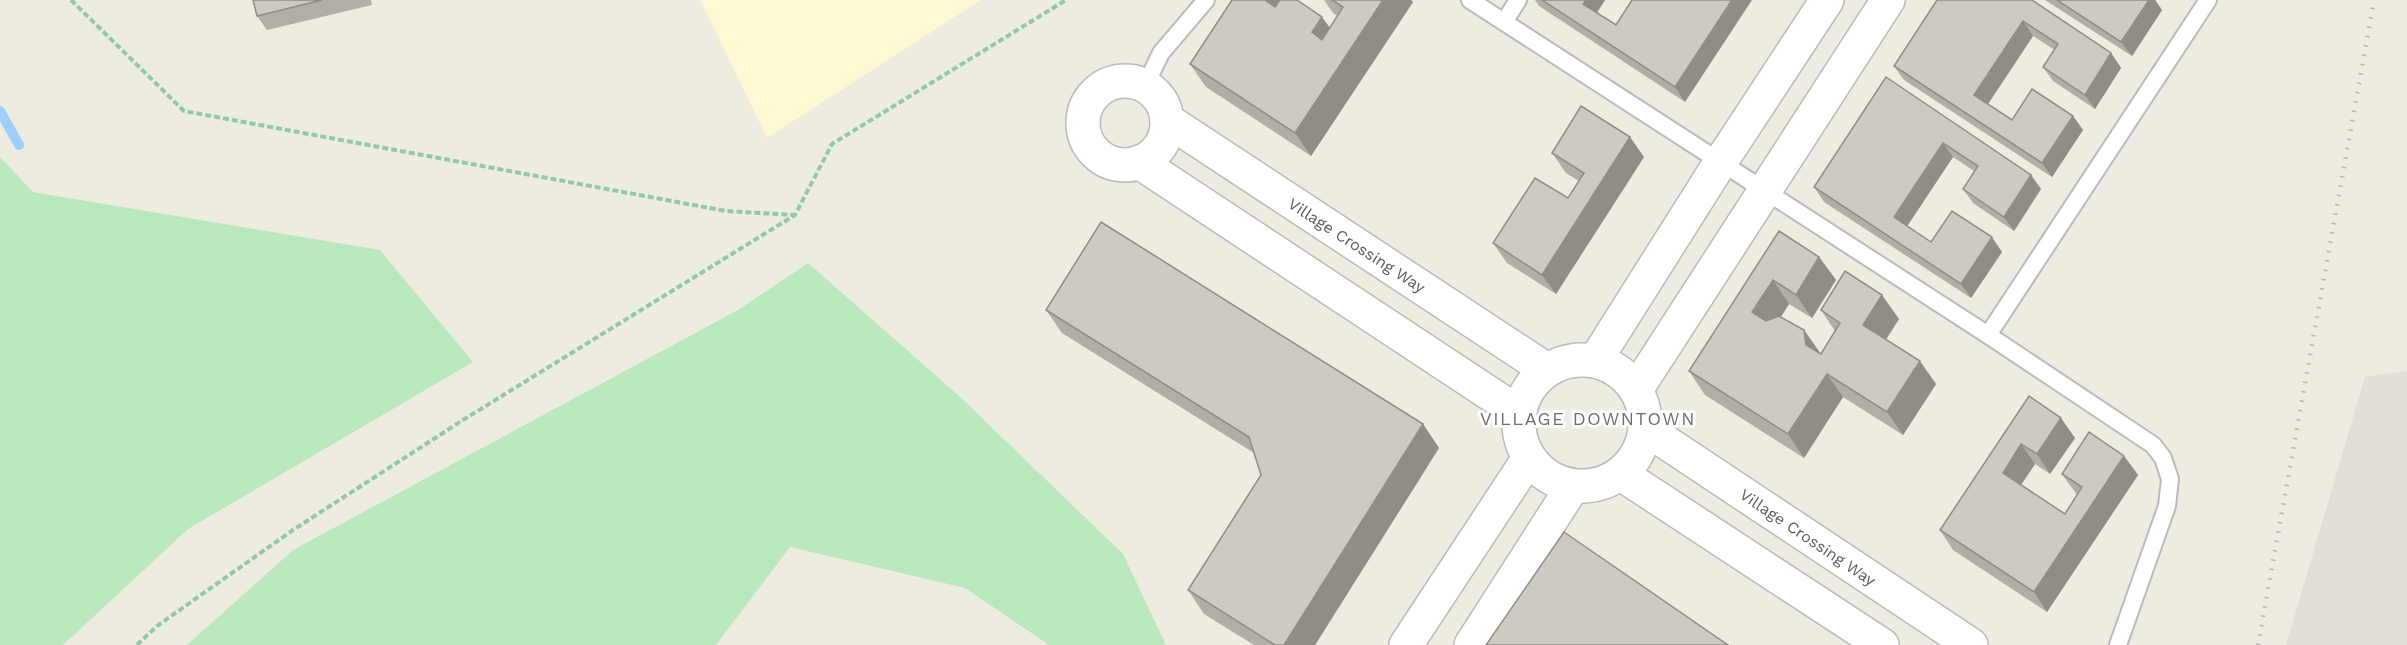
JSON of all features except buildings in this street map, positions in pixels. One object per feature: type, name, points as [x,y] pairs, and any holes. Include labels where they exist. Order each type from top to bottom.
[{"type":"street","points":[[1595,361],[1720,163],[1827,0]]},
{"type":"street","points":[[1636,390],[1888,0]]},
{"type":"street","points":[[1118,81],[1132,81],[1156,94],[1167,120],[1160,146],[1139,162],[1118,163],[1099,156],[1090,146],[1084,133],[1083,119],[1086,106],[1094,94],[1118,81]]},
{"type":"street","name":"Village Crossing Way","points":[[1167,120],[1548,370]]},
{"type":"street","points":[[1139,162],[1519,412]]},
{"type":"street","points":[[1579,360],[1595,361],[1619,371],[1636,390],[1644,409],[1646,429],[1642,446],[1633,461],[1621,474],[1606,482],[1590,486],[1573,486],[1555,481],[1529,458],[1522,443],[1519,412],[1530,388],[1548,370],[1563,363],[1579,360]]},
{"type":"street","name":"Village Crossing Way","points":[[1646,429],[1971,645]]},
{"type":"street","points":[[1406,645],[1529,458]]},
{"type":"street","points":[[1621,474],[1882,645]]},
{"type":"street","points":[[1471,645],[1573,486]]},
{"type":"lane","points":[[1145,86],[1161,53],[1206,0]]},
{"type":"lane","points":[[1470,0],[1988,335],[2153,445],[2163,458],[2170,479],[2167,506],[2118,645]]},
{"type":"lane","points":[[1504,22],[1518,0]]},
{"type":"lane","points":[[1988,335],[2208,0]]},
{"type":"path","points":[[71,0],[184,111],[726,212],[795,215]]},
{"type":"path","points":[[136,645],[157,626],[293,530],[463,420],[795,215],[832,144],[1066,0]]},
{"type":"shaded area","points":[[700,0],[981,0],[767,138]]},
{"type":"shaded area","points":[[2407,371],[2407,645],[2286,645],[2365,377]]},
{"type":"green space","points":[[0,157],[33,192],[380,250],[473,362],[188,529],[63,645],[0,645]]},
{"type":"green space","points":[[808,263],[958,395],[1123,554],[1166,645],[1049,645],[965,588],[790,547],[716,645],[187,645],[293,550],[738,310]]},
{"type":"waterway","points":[[0,111],[19,145]]},
{"type":"railway","points":[[2258,645],[2374,0]]},
{"type":"district","name":"VILLAGE DOWNTOWN","points":[[1588,419]]}]
